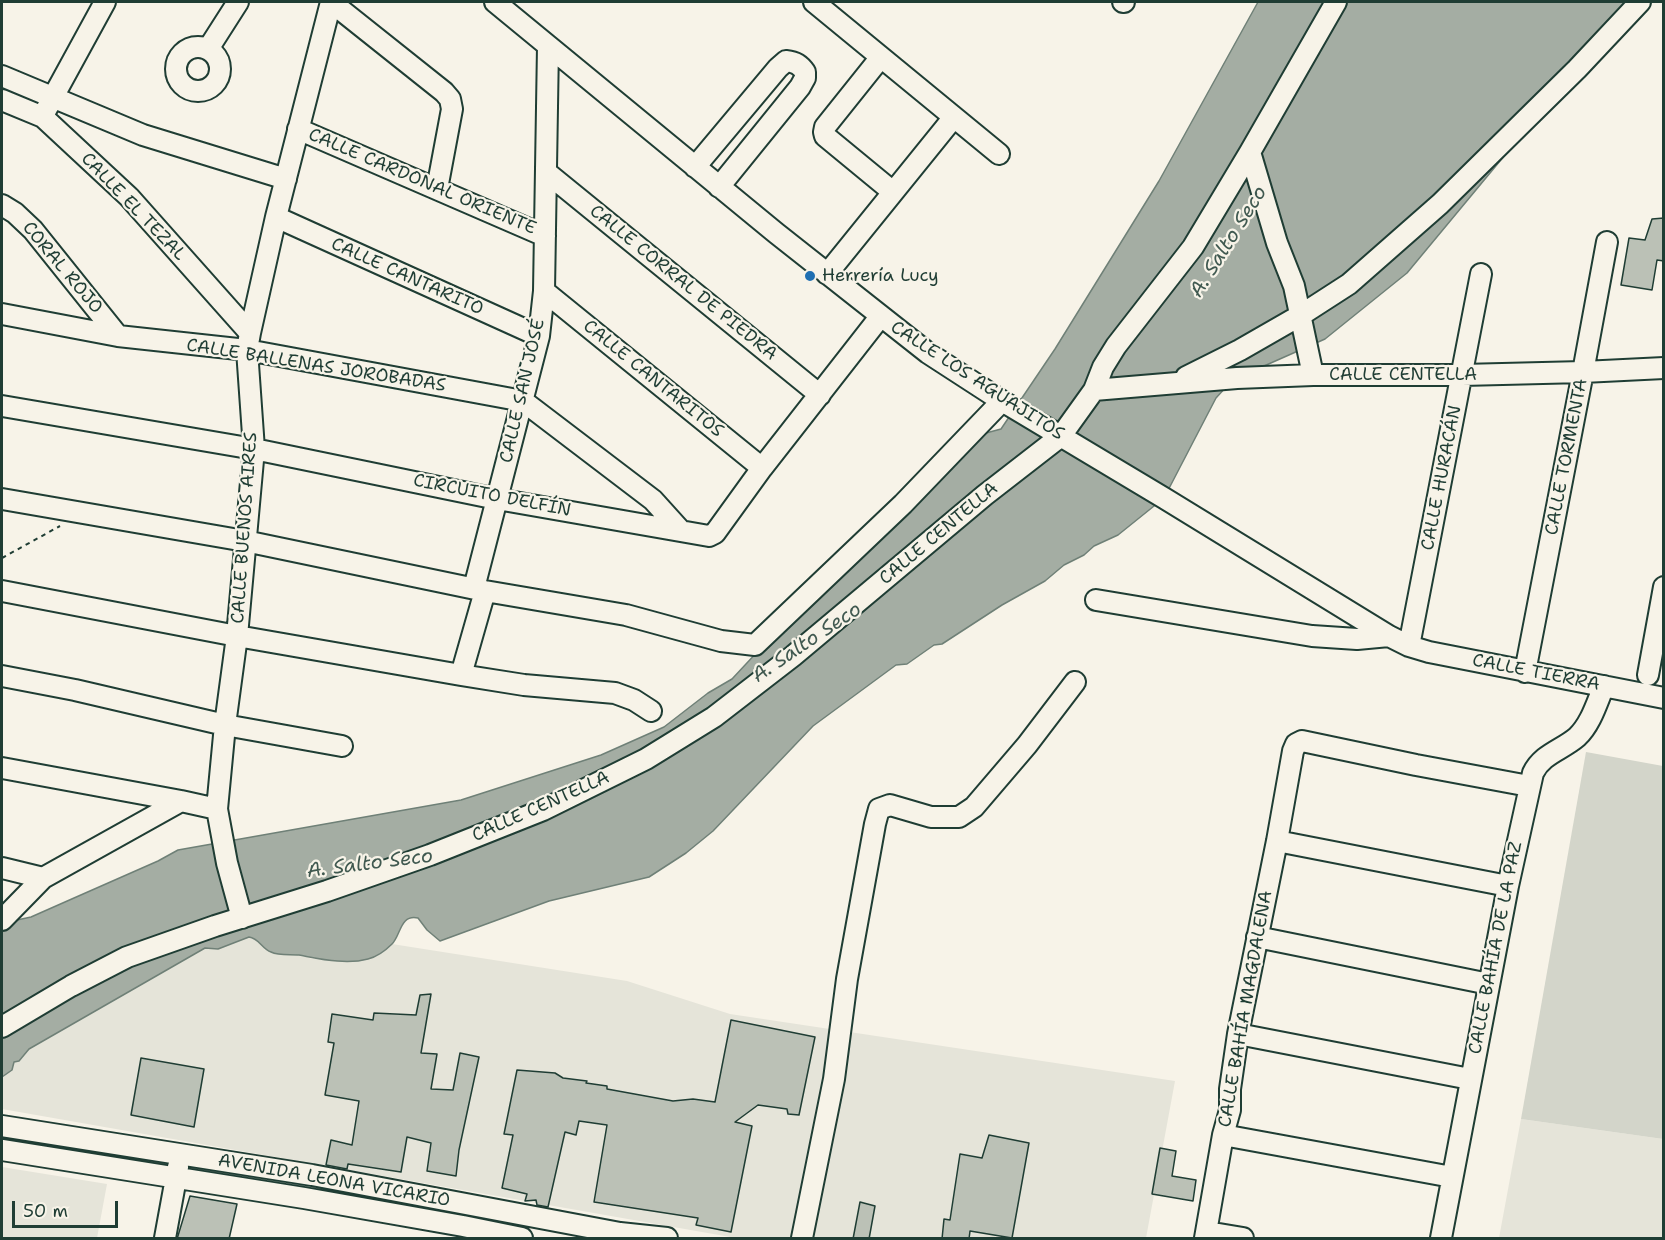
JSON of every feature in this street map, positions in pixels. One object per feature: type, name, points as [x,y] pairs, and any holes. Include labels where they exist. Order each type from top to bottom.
[{"type":"street","points":[[43,117],[105,2]]},
{"type":"street","points":[[208,49],[238,2]]},
{"type":"street","points":[[331,2],[450,99],[452,109],[437,189]]},
{"type":"street","name":"CALLE BUENOS AIRES","points":[[242,918],[226,862],[217,809],[237,636],[254,449],[248,342],[276,217],[331,2]]},
{"type":"street","name":"CALLE LOS AGUAJITOS","points":[[495,2],[719,187],[928,353],[1002,401],[1409,646]]},
{"type":"street","points":[[814,2],[999,154]]},
{"type":"street","points":[[1094,390],[1103,367],[1112,353],[1193,247],[1336,2]]},
{"type":"street","points":[[1176,382],[1240,350],[1349,284],[1440,204],[1577,69],[1640,2]]},
{"type":"street","name":"CALLE SAN JOSÉ","points":[[461,675],[497,499],[539,336],[544,291],[548,46]]},
{"type":"street","points":[[881,57],[824,132],[825,136],[893,192]]},
{"type":"street","points":[[695,167],[778,68],[786,61],[799,65],[805,72],[805,78],[800,87],[719,187]]},
{"type":"street","points":[[2,76],[142,135],[286,179]]},
{"type":"street","name":"CALLE EL TEZAL","points":[[2,100],[43,117],[129,197],[248,342]]},
{"type":"street","points":[[827,274],[954,117]]},
{"type":"street","name":"CALLE CARDONAL ORIENTE","points":[[298,129],[545,236]]},
{"type":"street","points":[[1250,152],[1277,243],[1294,286],[1313,375]]},
{"type":"street","name":"CALLE CORRAL DE PIEDRA","points":[[546,172],[820,395]]},
{"type":"street","name":"CORAL ROJO","points":[[2,205],[15,213],[33,230],[118,336]]},
{"type":"street","name":"CALLE CANTARITO","points":[[276,217],[539,336]]},
{"type":"street","name":"CALLE TORMENTA","points":[[1525,672],[1606,242]]},
{"type":"street","name":"CALLE HURACÁN","points":[[1409,646],[1480,274]]},
{"type":"street","name":"CALLE CANTARITOS","points":[[544,291],[762,468]]},
{"type":"street","name":"CALLE BALLENAS JOROBADAS","points":[[2,314],[118,336],[248,342],[523,401]]},
{"type":"street","name":"CIRCUITO DELFÍN","points":[[2,406],[254,449],[497,499],[709,536],[715,533],[762,468],[880,317]]},
{"type":"street","name":"CALLE CENTELLA","points":[[2,1027],[71,986],[127,957],[430,855],[543,810],[646,759],[714,717],[793,656],[976,502],[1061,436],[1094,390],[1176,382],[1313,375],[1462,375],[1664,368]]},
{"type":"street","points":[[523,401],[653,500],[681,531]]},
{"type":"street","points":[[2,499],[245,541],[479,590],[626,615],[721,641],[755,645],[903,504],[1002,401]]},
{"type":"street","points":[[1629,691],[1656,673],[1664,587]]},
{"type":"street","points":[[2,591],[237,636],[461,675],[524,685],[615,693],[634,700],[651,711]]},
{"type":"street","points":[[1096,600],[1312,636],[1357,639],[1389,636]]},
{"type":"street","name":"CALLE TIERRA","points":[[1409,646],[1525,672],[1664,698]]},
{"type":"street","points":[[2,676],[75,690],[225,725],[342,746]]},
{"type":"street","points":[[802,1239],[834,1079],[847,979],[879,809],[890,805],[931,817],[959,817],[974,807],[1027,745],[1075,682]]},
{"type":"street","name":"CALLE BAHÍA DE LA PAZ","points":[[1441,1239],[1470,1079],[1529,786],[1536,766],[1541,760],[1575,739],[1583,730],[1604,686]]},
{"type":"street","name":"CALLE BAHÍA MAGDALENA","points":[[1206,1235],[1223,1135],[1230,1110],[1230,1089],[1238,1034],[1296,744],[1302,741],[1529,786]]},
{"type":"street","points":[[2,768],[217,809]]},
{"type":"street","points":[[2,920],[43,878],[181,801]]},
{"type":"street","points":[[1277,841],[1508,886]]},
{"type":"street","points":[[2,868],[43,878]]},
{"type":"street","points":[[1257,938],[1490,984]]},
{"type":"street","points":[[1238,1034],[1470,1079]]},
{"type":"street","name":"AVENIDA LEONA VICARIO","points":[[2,1126],[312,1175],[620,1233],[667,1239]]},
{"type":"street","points":[[1223,1135],[1452,1177]]},
{"type":"street","name":"AVENIDA LEONA VICARIO","points":[[2,1150],[304,1198],[463,1226],[522,1239]]},
{"type":"street","points":[[165,1239],[180,1155]]},
{"type":"street","points":[[1206,1235],[1243,1239]]},
{"type":"path","points":[[2,558],[84,512]]},
{"type":"shaded area","points":[[1586,752],[1663,766],[1663,1139],[1521,1119]]},
{"type":"shaded area","points":[[254,937],[272,953],[301,955],[312,959],[351,961],[370,959],[392,944],[627,981],[730,1014],[1175,1081],[1146,1238],[736,1238],[2,1109],[2,1077],[12,1070],[14,1061],[19,1061],[29,1049],[205,948],[218,949]]},
{"type":"shaded area","points":[[1521,1119],[1663,1139],[1663,1238],[1499,1238]]},
{"type":"shaded area","points":[[2,1167],[107,1184],[97,1238],[2,1238]]},
{"type":"water","name":"A. Salto Seco","points":[[1258,2],[1632,2],[1407,273],[1325,339],[1237,378],[1227,386],[1216,398],[1164,498],[1118,535],[1094,546],[1084,555],[1064,565],[1045,581],[1002,605],[942,644],[934,645],[907,664],[896,665],[813,726],[713,831],[686,853],[649,877],[549,901],[440,941],[418,918],[408,919],[387,949],[374,957],[360,961],[334,961],[278,954],[268,951],[255,939],[249,937],[218,949],[205,948],[29,1049],[19,1061],[14,1062],[12,1070],[2,1077],[2,928],[158,861],[178,850],[461,800],[601,755],[664,727],[708,693],[732,679],[773,635],[986,433],[1001,429],[1055,349],[1159,181]]},
{"type":"building","points":[[1664,218],[1664,261],[1657,260],[1652,290],[1621,285],[1629,238],[1645,240],[1652,219]]},
{"type":"building","points":[[431,994],[421,1053],[437,1054],[431,1089],[453,1090],[460,1053],[479,1057],[459,1150],[456,1176],[427,1171],[431,1143],[407,1137],[401,1172],[348,1164],[347,1169],[326,1165],[331,1140],[352,1145],[359,1101],[325,1095],[334,1043],[328,1042],[332,1014],[373,1020],[374,1013],[416,1015],[420,995]]},
{"type":"building","points":[[731,1020],[815,1037],[799,1115],[788,1114],[787,1109],[758,1105],[735,1122],[752,1126],[731,1232],[696,1225],[698,1218],[594,1202],[607,1125],[579,1121],[576,1135],[565,1132],[548,1207],[537,1205],[536,1200],[525,1201],[527,1194],[502,1188],[513,1135],[504,1134],[517,1070],[555,1073],[563,1078],[607,1086],[607,1089],[673,1101],[693,1099],[715,1102]]},
{"type":"building","points":[[141,1058],[204,1069],[194,1127],[131,1115]]},
{"type":"building","points":[[989,1135],[1029,1143],[1012,1238],[970,1231],[969,1239],[942,1239],[944,1219],[950,1220],[960,1154],[982,1158]]},
{"type":"building","points":[[1160,1148],[1176,1151],[1172,1176],[1196,1180],[1193,1201],[1152,1194]]},
{"type":"building","points":[[190,1196],[237,1204],[229,1239],[177,1239]]},
{"type":"building","points":[[860,1202],[875,1206],[869,1239],[853,1239]]},
{"type":"place","name":"Herrería Lucy","points":[[810,276]]}]
